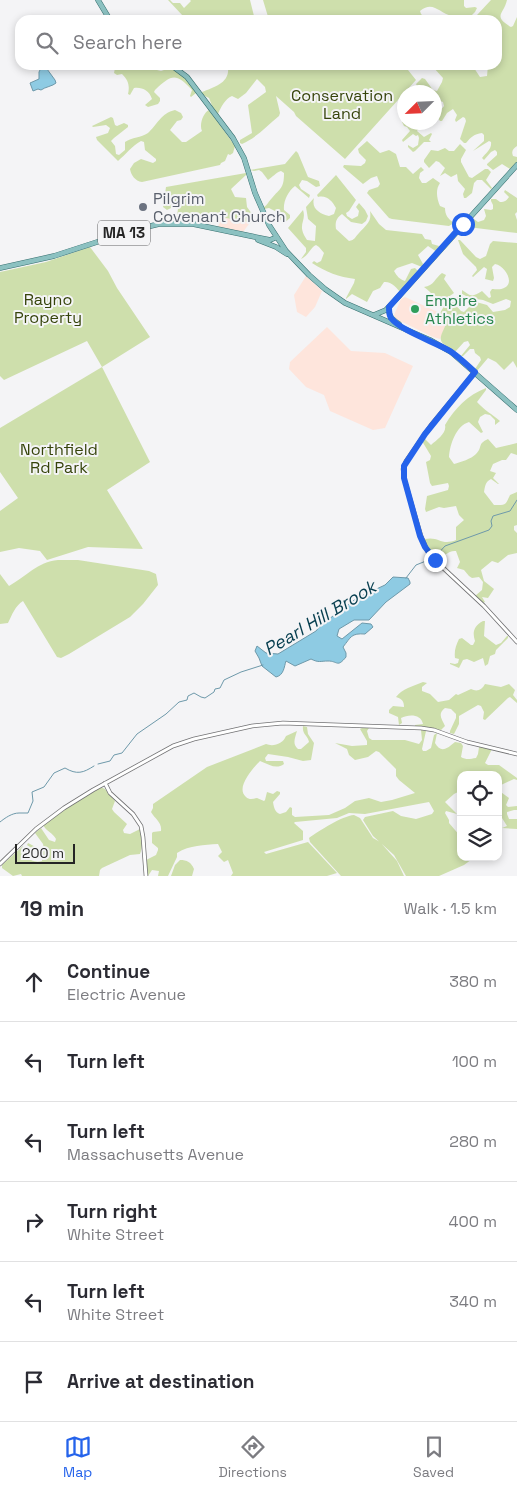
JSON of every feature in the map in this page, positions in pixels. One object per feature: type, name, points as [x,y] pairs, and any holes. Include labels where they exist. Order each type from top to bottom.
[{"type":"main road","points":[[98,0],[107,15]]},
{"type":"main road","points":[[178,70],[190,81],[238,146],[266,220],[295,261],[316,282],[348,305],[435,342],[451,352],[517,410]]},
{"type":"main road","points":[[373,315],[379,314],[387,308],[517,165]]},
{"type":"main road","name":"MA 13","points":[[0,268],[54,256],[134,230],[159,224],[193,224],[269,240],[277,237]]},
{"type":"main road","name":"MA 13","points":[[250,236],[276,247],[295,261]]},
{"type":"main road","points":[[268,244],[277,237]]},
{"type":"main road","points":[[385,320],[387,308]]},
{"type":"main road","points":[[387,308],[390,318],[405,329]]},
{"type":"street","points":[[475,372],[404,463],[403,472],[420,534],[428,552],[484,606],[517,642]]},
{"type":"street","points":[[0,864],[46,821],[86,794],[173,746],[265,724],[316,724],[434,730],[466,742],[517,754]]},
{"type":"street","points":[[105,783],[110,793],[135,816],[143,834],[146,876]]},
{"type":"shaded area","points":[[221,217],[249,224],[243,232],[218,227]]},
{"type":"shaded area","points":[[306,276],[322,291],[315,307],[306,317],[297,312],[294,295]]},
{"type":"shaded area","points":[[405,297],[440,313],[447,322],[440,339],[396,319],[394,315],[401,299]]},
{"type":"shaded area","points":[[327,327],[351,351],[385,353],[413,366],[385,428],[373,430],[330,411],[324,395],[306,387],[289,369],[290,362]]},
{"type":"green space","points":[[168,0],[173,3],[180,3],[184,8],[190,0],[250,0],[254,15],[182,15]]},
{"type":"green space","points":[[263,0],[464,0],[466,8],[477,8],[472,15],[450,15],[436,8],[429,7],[420,11],[422,15],[268,15]]},
{"type":"green space","points":[[491,0],[507,0],[501,15],[477,15]]},
{"type":"green space","points":[[517,17],[517,146],[513,149],[512,153],[513,156],[517,157],[517,162],[510,169],[502,164],[493,170],[487,165],[497,155],[495,150],[484,160],[482,158],[490,149],[491,142],[489,141],[473,151],[484,141],[482,133],[471,137],[466,143],[460,139],[466,121],[463,117],[456,122],[457,115],[453,109],[447,113],[442,121],[442,108],[444,106],[442,102],[442,85],[440,85],[443,78],[436,70],[475,70],[480,77],[487,76],[488,70],[502,70],[502,20],[511,27]]},
{"type":"green space","points":[[115,70],[175,70],[185,78],[196,93],[191,97],[192,90],[187,84],[178,78],[170,78],[154,92],[160,98],[158,104],[148,107],[145,105],[152,99],[149,93],[142,89],[134,88],[130,95],[128,94],[129,85],[126,78],[122,74],[117,75],[114,73]]},
{"type":"green space","name":"Conservation Land","points":[[228,70],[408,70],[416,80],[412,85],[397,85],[397,101],[345,159],[276,96],[279,116],[261,132],[242,144],[240,143],[240,140],[252,133],[248,105],[266,92],[265,87],[257,79],[246,93],[238,99],[232,96],[227,99],[218,114],[209,98],[203,95],[202,92],[220,84],[226,77]]},
{"type":"green space","points":[[422,78],[429,85],[416,85]]},
{"type":"green space","points":[[175,110],[181,113],[183,117],[170,130],[182,142],[186,142],[202,131],[202,119],[209,110],[235,146],[233,153],[228,154],[225,161],[220,165],[142,182],[137,180],[131,173],[130,169],[134,163],[141,159],[153,163],[156,161],[145,150],[144,142],[138,143],[118,161],[96,137],[108,133],[110,128],[106,125],[92,126],[111,117],[117,126],[124,123],[128,125],[111,141],[115,146],[116,154],[119,155],[125,150],[125,142],[148,133],[163,116]]},
{"type":"green space","points":[[418,130],[424,137],[431,133],[429,140],[431,142],[424,142],[413,152],[408,145],[413,148],[418,145],[418,135],[413,134],[403,142],[402,140],[410,131]]},
{"type":"green space","points":[[367,141],[380,153],[389,150],[396,154],[400,167],[406,167],[413,174],[421,167],[424,170],[420,173],[419,178],[422,183],[426,183],[433,178],[440,183],[437,197],[440,206],[445,208],[447,217],[454,223],[449,226],[389,218],[367,193],[380,184],[377,176],[363,184],[343,167],[344,165],[361,166],[365,163],[366,160],[359,153],[358,149]]},
{"type":"green space","points":[[460,144],[466,150],[461,162],[469,177],[472,178],[488,169],[491,172],[486,180],[491,189],[482,180],[477,180],[474,183],[472,193],[464,198],[465,189],[458,181],[457,174],[451,177],[445,173],[440,176],[445,168],[439,162],[436,161],[429,168],[424,162],[431,150],[438,151],[445,148],[449,151],[454,151]]},
{"type":"green space","points":[[296,151],[308,177],[319,181],[320,186],[316,187],[302,180],[299,185],[301,189],[310,195],[309,198],[295,186],[292,188],[284,204],[284,210],[290,215],[290,218],[283,224],[275,211],[269,208],[264,209],[264,207],[281,188],[284,173],[281,171],[268,180],[259,170],[250,170],[285,164]]},
{"type":"green space","points":[[246,173],[231,189],[235,197],[246,198],[247,207],[255,218],[250,224],[221,217],[218,222],[216,216],[211,212],[209,216],[194,214],[189,216],[187,221],[174,220],[171,218],[177,216],[178,209],[173,207],[167,210],[163,207],[166,187]]},
{"type":"green space","points":[[336,175],[356,200],[346,213],[347,216],[352,219],[358,216],[359,211],[356,207],[359,203],[368,216],[362,224],[351,222],[342,214],[338,217],[336,229],[349,241],[354,239],[368,223],[370,211],[386,230],[422,234],[425,239],[431,240],[432,244],[439,246],[437,252],[428,246],[418,255],[423,264],[422,267],[412,263],[397,268],[394,271],[398,277],[405,281],[411,269],[415,268],[418,271],[401,293],[396,287],[384,282],[380,288],[373,291],[367,302],[352,294],[346,299],[355,279],[333,274],[312,263],[314,261],[317,263],[321,261],[324,253],[319,247],[316,245],[313,247],[301,259],[306,252],[306,248],[288,228],[303,210],[302,230],[307,240],[315,241],[316,226],[308,219],[306,207],[314,198],[315,208],[322,214],[329,216],[334,214],[336,208],[331,201],[317,195]]},
{"type":"green space","points":[[505,190],[517,198],[517,212],[515,214],[517,233],[468,227],[467,225],[470,221],[474,219],[478,222],[484,220],[486,216],[484,209],[493,209],[491,199],[496,199],[500,202],[505,201],[509,197],[504,192]]},
{"type":"green space","points":[[458,240],[480,259],[486,256],[493,241],[517,243],[517,368],[513,361],[504,370],[496,362],[488,358],[477,371],[475,369],[481,360],[474,349],[470,349],[461,356],[470,345],[468,341],[464,342],[455,352],[442,343],[441,337],[447,322],[440,313],[446,303],[453,302],[464,312],[472,304],[469,300],[487,305],[493,312],[510,307],[511,301],[506,299],[493,304],[462,294],[462,290],[472,295],[482,291],[489,298],[491,297],[490,292],[492,289],[504,288],[509,283],[509,279],[506,271],[495,264],[492,267],[493,281],[485,279],[487,269],[484,267],[473,277],[477,270],[476,267],[463,254]]},
{"type":"green space","name":"Rayno Property","points":[[90,247],[108,271],[117,288],[150,337],[102,367],[87,341],[4,380],[0,376],[0,272],[46,262]]},
{"type":"green space","points":[[442,273],[446,275],[444,279],[454,293],[444,299],[438,298],[424,287],[432,283]]},
{"type":"green space","points":[[460,294],[469,300],[462,302],[456,299]]},
{"type":"green space","name":"Northfield Rd Park","points":[[102,367],[150,462],[107,490],[143,549],[88,547],[47,560],[40,551],[19,548],[0,552],[0,511],[18,498],[0,472],[0,428]]},
{"type":"green space","points":[[486,388],[477,402],[500,421],[495,425],[495,420],[490,415],[485,414],[480,417],[478,422],[483,432],[481,433],[469,422],[464,424],[454,436],[449,457],[454,464],[469,459],[476,454],[482,442],[488,439],[496,448],[517,443],[517,455],[511,453],[506,460],[493,464],[490,471],[496,473],[493,478],[499,484],[491,479],[489,480],[486,483],[484,492],[494,505],[503,505],[510,495],[517,492],[517,525],[514,526],[514,530],[517,533],[517,553],[508,555],[498,563],[492,561],[481,570],[484,581],[494,589],[488,598],[482,597],[485,602],[483,603],[475,596],[482,590],[483,582],[479,577],[472,578],[464,570],[457,568],[460,562],[456,551],[436,558],[427,548],[424,541],[430,538],[443,542],[456,540],[456,527],[464,520],[459,515],[456,506],[439,507],[426,512],[427,496],[448,490],[449,486],[448,483],[432,486],[430,483],[426,462],[430,460],[431,456],[422,441],[425,439],[431,445],[436,441],[443,434],[445,425],[453,413],[473,394]]},
{"type":"green space","points":[[58,560],[78,560],[149,571],[156,574],[158,585],[130,617],[69,654],[61,658],[57,657],[23,601],[16,608],[8,623],[0,624],[0,574],[9,586],[38,566]]},
{"type":"green space","points":[[485,621],[484,636],[496,645],[501,643],[507,636],[508,638],[496,650],[495,654],[490,656],[488,664],[485,666],[483,658],[474,662],[467,659],[463,660],[459,668],[450,664],[458,663],[459,659],[455,658],[455,653],[459,639],[462,638],[473,645],[475,641],[474,630]]},
{"type":"green space","points":[[423,682],[427,683],[422,687],[422,691],[430,694],[438,702],[449,700],[456,694],[458,695],[471,689],[479,690],[485,684],[501,687],[509,684],[515,690],[513,695],[517,703],[510,697],[508,698],[485,720],[483,719],[484,712],[481,706],[478,705],[459,716],[459,724],[454,734],[450,733],[450,731],[456,714],[451,709],[445,708],[441,714],[445,726],[441,730],[415,727],[415,725],[423,724],[420,718],[414,716],[401,718],[402,723],[399,725],[398,717],[389,713],[393,706],[404,707],[404,703],[396,697],[405,690]]},
{"type":"green space","points":[[303,726],[307,727],[308,734],[314,743],[311,760],[303,761],[268,754],[265,758],[266,761],[283,761],[284,764],[275,766],[260,761],[246,778],[243,793],[247,798],[257,798],[264,801],[267,792],[273,794],[277,791],[280,792],[273,802],[275,810],[280,814],[286,812],[290,807],[292,808],[292,815],[295,817],[329,815],[355,801],[369,798],[381,802],[415,793],[399,780],[396,776],[396,769],[379,752],[376,751],[368,757],[355,760],[349,755],[347,749],[335,743],[352,746],[367,745],[367,741],[360,729],[362,728],[369,728],[367,731],[369,738],[372,740],[405,740],[419,744],[422,740],[421,730],[426,731],[423,751],[431,748],[434,735],[437,733],[435,743],[437,746],[445,749],[455,742],[461,743],[463,746],[461,757],[466,759],[476,758],[479,747],[492,749],[485,763],[488,765],[499,765],[517,778],[517,780],[514,779],[502,785],[502,771],[457,771],[457,792],[445,802],[457,814],[446,811],[445,813],[449,823],[457,832],[457,861],[470,861],[439,876],[406,876],[394,855],[373,836],[363,820],[365,817],[393,811],[401,816],[416,819],[432,814],[434,811],[429,802],[365,814],[349,813],[337,818],[295,822],[303,831],[303,840],[264,852],[266,854],[308,842],[337,873],[327,876],[231,876],[233,873],[228,860],[224,862],[218,856],[222,852],[218,844],[182,850],[177,853],[168,876],[158,876],[159,871],[152,870],[147,876],[146,860],[156,855],[158,850],[152,843],[152,833],[161,831],[159,823],[151,812],[153,804],[207,767],[266,744],[278,744],[286,736],[297,731],[295,743],[298,749],[301,749],[309,742],[303,731]]},
{"type":"green space","points":[[101,787],[115,801],[112,809],[114,812],[127,824],[123,830],[124,833],[130,834],[140,829],[142,848],[140,854],[130,855],[102,868],[99,876],[22,876],[21,874],[13,876],[2,868],[2,865],[23,846],[29,858],[38,862],[42,861],[42,856],[27,845],[28,843],[41,850],[44,849],[43,844],[35,833],[41,828],[49,840],[55,842],[55,837],[43,825]]},
{"type":"green space","points":[[502,793],[509,798],[506,805],[508,807],[517,806],[517,810],[507,812],[507,814],[509,819],[517,819],[517,829],[502,828],[507,826],[502,818]]},
{"type":"green space","points":[[354,815],[360,818],[373,838],[380,842],[397,861],[404,876],[341,876],[310,842],[309,838],[324,828],[343,818]]},
{"type":"green space","points":[[180,860],[187,861],[192,865],[194,869],[192,876],[171,876],[175,865]]},
{"type":"water","points":[[40,70],[48,70],[56,83],[41,90],[33,91],[30,83],[39,79]]},
{"type":"water","points":[[393,577],[408,578],[410,584],[386,602],[369,620],[354,620],[339,629],[337,636],[342,639],[362,623],[371,624],[373,627],[365,634],[357,634],[350,638],[343,647],[346,657],[341,662],[311,659],[295,666],[286,661],[282,673],[276,677],[262,666],[255,651],[257,646],[266,653],[278,654],[316,631],[321,625],[357,598],[385,585]]},
{"type":"waterway","name":"Pearl Hill Brook","points":[[435,557],[445,546],[489,530],[492,526],[493,516],[510,511],[517,500]]},
{"type":"waterway","name":"Pearl Hill Brook","points":[[406,578],[416,565],[431,559]]},
{"type":"waterway","name":"Pearl Hill Brook","points":[[98,764],[110,761],[114,755],[122,753],[137,734],[166,714],[179,702],[187,700],[188,696],[194,693],[205,698],[214,692],[215,689],[220,688],[224,680],[263,665]]},
{"type":"waterway","name":"Pearl Hill Brook","points":[[0,822],[14,814],[28,813],[33,801],[32,792],[44,787],[54,773],[65,768],[73,772],[80,772],[94,766]]},
{"type":"place","name":"Pilgrim Covenant Church","points":[[143,207]]},
{"type":"place","name":"Empire Athletics","points":[[415,309]]},
{"type":"route","points":[[435,560],[425,547],[420,536],[404,478],[404,466],[425,434],[475,372],[451,352],[435,342],[405,329],[390,318],[388,313],[389,307],[463,224]]}]
